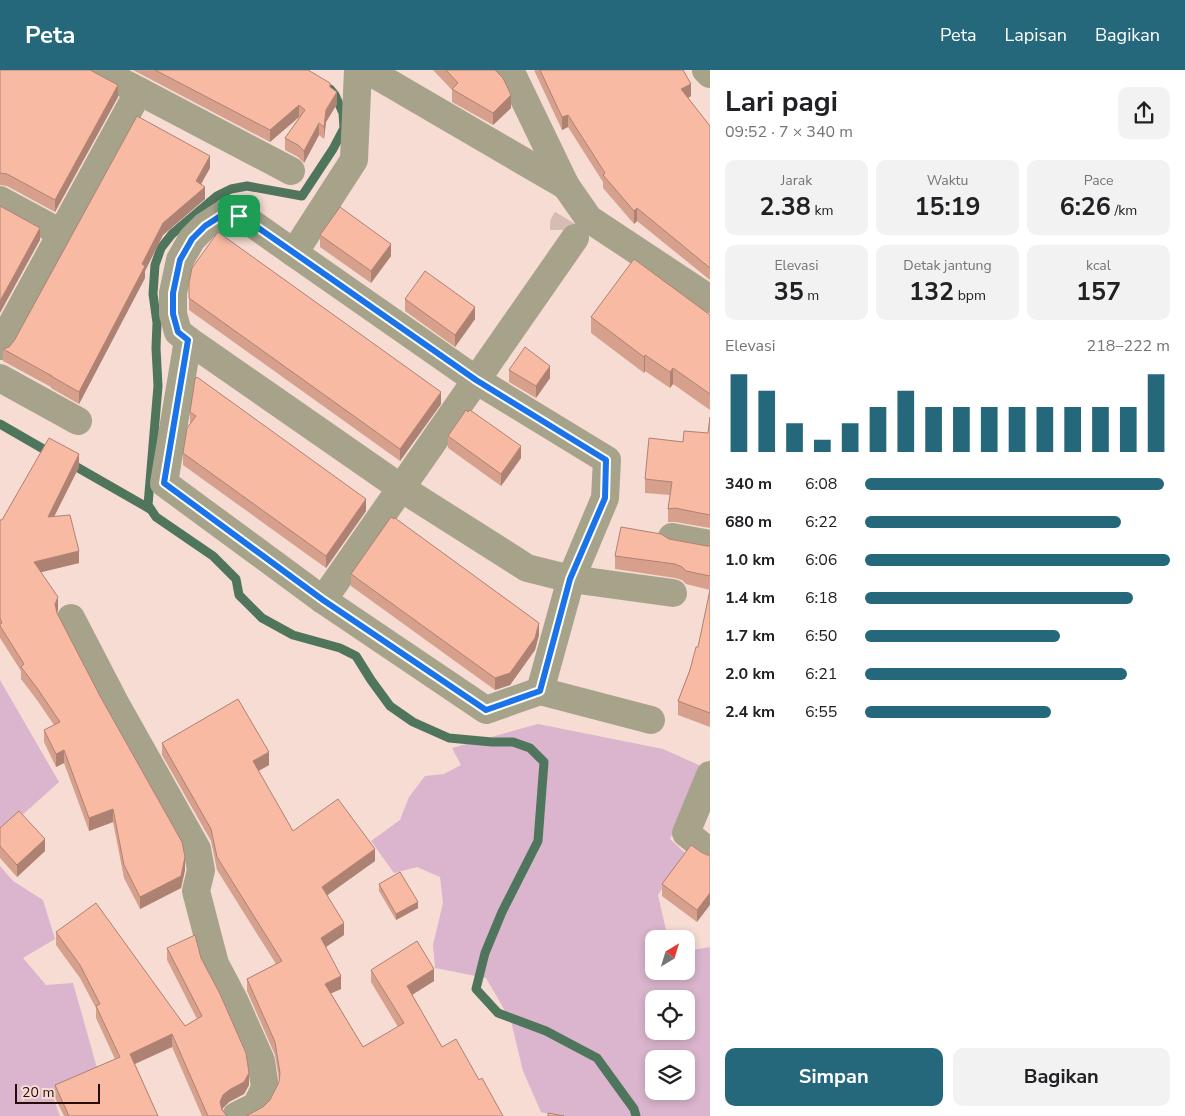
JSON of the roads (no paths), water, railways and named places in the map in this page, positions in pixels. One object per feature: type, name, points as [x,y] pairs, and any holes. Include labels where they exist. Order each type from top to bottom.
[{"type":"street","points":[[99,70],[291,171]]},
{"type":"street","points":[[294,252],[354,160],[358,70]]},
{"type":"street","points":[[367,70],[573,222],[710,299]]},
{"type":"street","points":[[510,70],[573,222]]},
{"type":"street","points":[[706,70],[710,74]]},
{"type":"street","points":[[0,346],[139,91]]},
{"type":"street","points":[[0,200],[61,233]]},
{"type":"street","points":[[540,691],[570,579],[605,498],[606,460],[476,380],[250,222],[239,216],[222,215],[205,226],[192,239],[180,260],[173,293],[173,314],[178,332],[188,340],[400,488],[527,568],[570,579],[673,593]]},
{"type":"street","points":[[323,600],[476,380],[573,222]]},
{"type":"street","points":[[188,340],[164,483],[323,600],[486,710],[540,691],[651,720]]},
{"type":"street","points":[[0,378],[78,421]]},
{"type":"street","points":[[672,537],[710,544]]},
{"type":"street","points":[[71,618],[114,701],[197,849],[200,870],[196,891],[215,964],[234,1000],[261,1061],[265,1088],[256,1106],[244,1114]]},
{"type":"street","points":[[710,775],[686,833],[710,852]]},
{"type":"waterway","points":[[330,89],[335,95],[343,113],[344,128],[333,149],[302,196],[247,186],[231,189],[217,196],[172,234],[161,248],[155,265],[153,294],[157,323],[158,386],[148,505],[156,517],[213,556],[236,579],[239,595],[262,618],[293,635],[340,648],[356,656],[390,706],[413,722],[449,738],[513,742],[530,748],[544,762],[538,841],[502,912],[485,953],[476,989],[498,1013],[546,1031],[597,1058],[634,1109],[636,1116]]},
{"type":"waterway","points":[[0,424],[52,454]]},
{"type":"waterway","points":[[68,462],[150,509]]},
{"type":"tunnel","points":[[564,230],[564,224],[567,219]]}]
